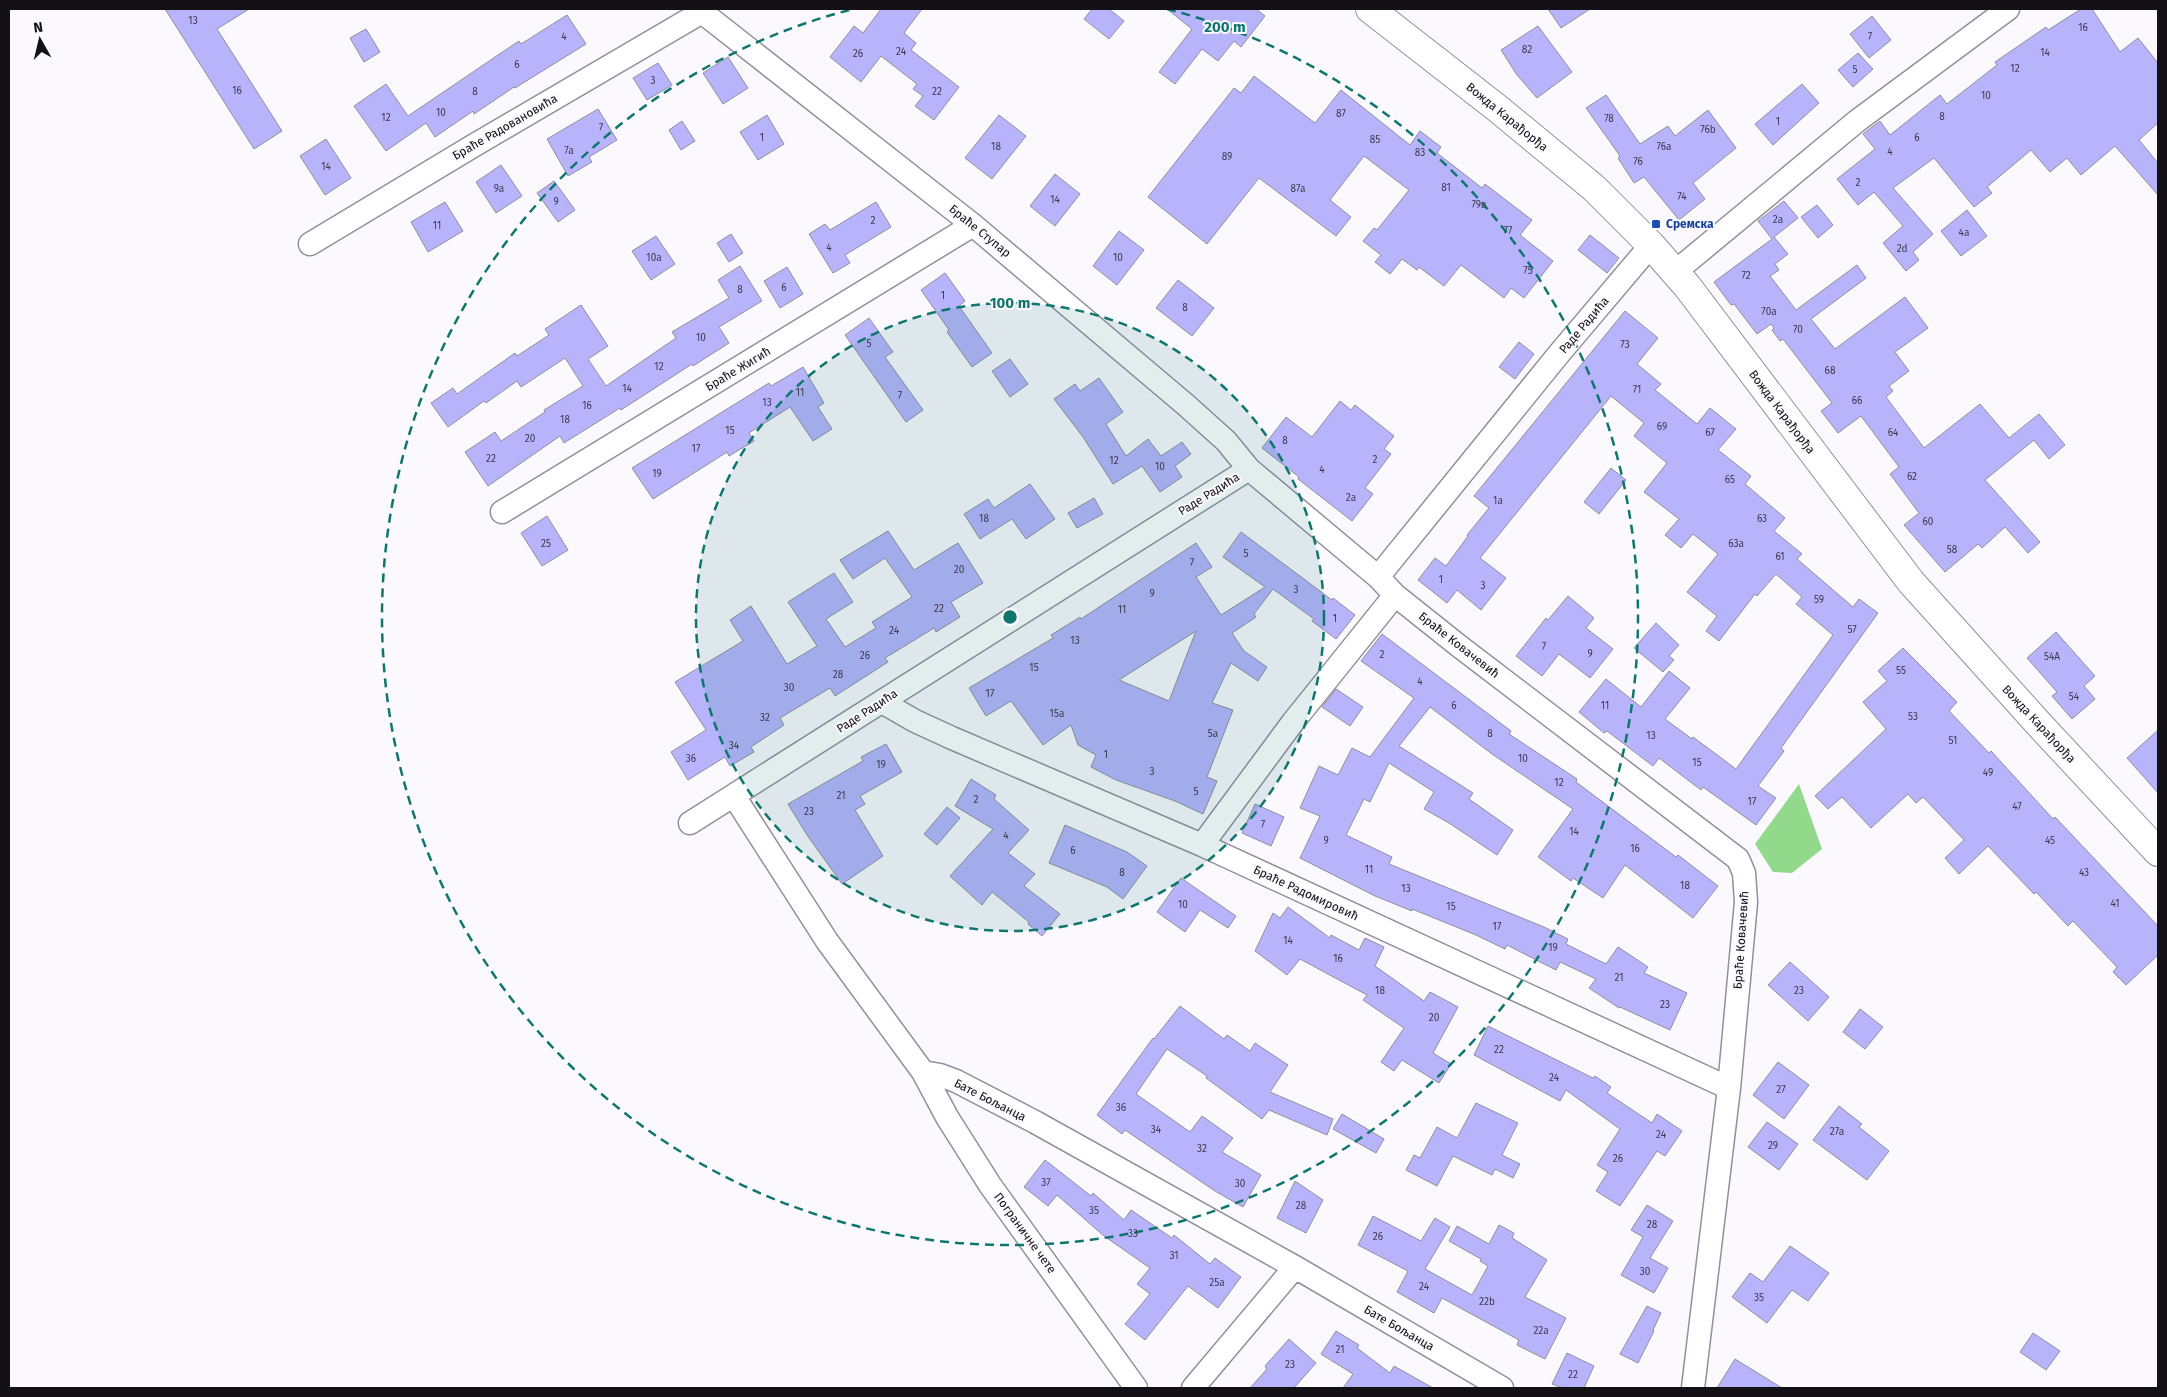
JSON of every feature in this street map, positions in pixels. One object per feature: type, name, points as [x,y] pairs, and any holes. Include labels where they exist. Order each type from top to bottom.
[{"type":"main road","name":"Вожда Карађорђа","points":[[1370,9],[1582,177],[1651,245],[1676,272],[1911,582],[2037,722],[2158,852]]},
{"type":"street","points":[[1676,272],[1858,120],[2008,9]]},
{"type":"street","name":"Браће Ступар","points":[[700,10],[974,225],[1186,405],[1226,441],[1249,469]]},
{"type":"street","name":"Браће Радовановића","points":[[310,244],[700,10]]},
{"type":"street","name":"Браће Жигић","points":[[502,512],[974,225]]},
{"type":"street","name":"Раде Радића","points":[[690,823],[1249,469],[1378,577],[1558,355],[1651,245]]},
{"type":"street","name":"Браће Ковачевић","points":[[1378,577],[1395,595],[1459,646],[1738,860],[1744,873],[1746,902],[1729,1088],[1693,1388]]},
{"type":"street","points":[[1202,845],[1293,722],[1395,595]]},
{"type":"street","name":"Браће Радомировић","points":[[882,702],[915,721],[952,738],[1202,845],[1729,1088]]},
{"type":"street","points":[[734,796],[826,941],[923,1072]]},
{"type":"street","name":"Бате Бољанца","points":[[923,1072],[940,1075],[956,1082],[1035,1122],[1295,1267],[1502,1388]]},
{"type":"street","name":"Пограничне чете","points":[[923,1072],[947,1117],[990,1185],[1136,1388]]},
{"type":"street","points":[[1193,1388],[1295,1267]]},
{"type":"green space","points":[[1799,784],[1822,849],[1792,873],[1773,872],[1755,844]]},
{"type":"building","points":[[165,9],[249,9],[217,29],[282,131],[254,149]]},
{"type":"building","points":[[881,9],[922,9],[904,33],[916,43],[911,50],[959,87],[934,120],[915,106],[923,96],[913,89],[917,84],[881,56],[861,82],[830,57],[854,26],[863,33]]},
{"type":"building","points":[[1092,9],[1109,9],[1124,21],[1109,39],[1084,19]]},
{"type":"building","points":[[1167,9],[1256,9],[1265,16],[1241,47],[1234,41],[1218,61],[1202,49],[1175,84],[1159,72],[1192,29]]},
{"type":"building","points":[[1548,9],[1590,9],[1561,28]]},
{"type":"building","points":[[2081,9],[2092,9],[2120,52],[2138,38],[2158,63],[2158,123],[2139,140],[2158,163],[2158,195],[2115,146],[2081,175],[2067,158],[2050,172],[2031,150],[1987,187],[1992,193],[1974,207],[1934,158],[1893,188],[1933,234],[1913,252],[1919,260],[1906,271],[1883,243],[1903,226],[1874,192],[1858,205],[1837,179],[1875,149],[1863,134],[1880,121],[1890,135],[1940,95],[1947,104],[1997,65],[1995,62],[2046,27],[2048,30]]},
{"type":"building","points":[[567,15],[586,44],[514,87],[474,114],[473,111],[435,137],[426,123],[386,151],[354,106],[386,84],[408,116],[519,41],[521,44]]},
{"type":"building","points":[[1872,16],[1891,40],[1869,58],[1850,34]]},
{"type":"building","points":[[1538,26],[1572,72],[1537,98],[1517,75],[1501,50]]},
{"type":"building","points":[[366,29],[380,52],[364,62],[350,38]]},
{"type":"building","points":[[1858,53],[1873,69],[1853,87],[1838,70]]},
{"type":"building","points":[[728,57],[748,88],[723,104],[703,73]]},
{"type":"building","points":[[658,63],[672,85],[647,100],[633,78]]},
{"type":"building","points":[[1254,76],[1315,123],[1341,90],[1410,145],[1420,131],[1441,147],[1437,153],[1482,188],[1485,184],[1532,220],[1520,235],[1553,261],[1524,298],[1511,288],[1504,298],[1461,265],[1444,286],[1419,267],[1417,270],[1402,259],[1390,274],[1375,262],[1381,255],[1363,241],[1374,228],[1377,230],[1409,190],[1364,156],[1330,200],[1351,217],[1336,236],[1259,178],[1207,244],[1148,197],[1234,88],[1241,93]]},
{"type":"building","points":[[1802,84],[1819,103],[1773,145],[1755,124]]},
{"type":"building","points":[[1606,95],[1640,144],[1668,126],[1675,136],[1708,110],[1736,148],[1693,183],[1705,199],[1679,220],[1644,177],[1634,183],[1618,158],[1620,156],[1586,108]]},
{"type":"building","points":[[598,109],[617,140],[589,157],[592,162],[568,176],[547,139]]},
{"type":"building","points":[[767,115],[784,144],[758,160],[740,132]]},
{"type":"building","points":[[999,115],[1026,136],[992,179],[965,158]]},
{"type":"building","points":[[682,121],[695,141],[681,150],[669,130]]},
{"type":"building","points":[[326,139],[351,178],[325,195],[300,156]]},
{"type":"building","points":[[501,165],[522,196],[496,213],[476,182]]},
{"type":"building","points":[[1055,174],[1080,194],[1055,226],[1030,206]]},
{"type":"building","points":[[554,181],[575,210],[558,222],[537,193]]},
{"type":"building","points":[[1784,201],[1798,218],[1774,237],[1788,254],[1775,264],[1779,270],[1770,276],[1796,310],[1857,265],[1866,278],[1811,319],[1835,349],[1905,297],[1928,328],[1895,352],[1909,371],[1889,386],[1893,391],[1886,397],[1924,448],[1980,404],[2009,438],[2039,414],[2065,445],[2049,459],[2034,440],[1985,480],[2040,542],[2028,553],[2005,527],[1982,548],[1978,544],[1945,572],[1904,525],[1919,513],[1890,474],[1899,467],[1861,416],[1838,433],[1821,411],[1832,403],[1783,339],[1780,341],[1772,330],[1774,328],[1771,324],[1757,334],[1734,304],[1731,305],[1714,282],[1772,239],[1758,221]]},
{"type":"building","points":[[445,202],[463,231],[428,252],[411,222]]},
{"type":"building","points":[[876,202],[891,227],[845,255],[850,263],[833,273],[809,234],[825,224],[830,230]]},
{"type":"building","points":[[1817,205],[1833,225],[1818,238],[1801,217]]},
{"type":"building","points":[[1967,210],[1987,236],[1961,256],[1941,231]]},
{"type":"building","points":[[1119,231],[1144,250],[1117,285],[1093,266]]},
{"type":"building","points":[[731,234],[743,253],[729,262],[717,243]]},
{"type":"building","points":[[1590,235],[1619,258],[1607,273],[1578,250]]},
{"type":"building","points":[[656,236],[675,264],[651,280],[632,251]]},
{"type":"building","points":[[740,266],[762,301],[719,327],[729,343],[564,443],[560,436],[488,486],[465,452],[495,432],[501,441],[545,412],[544,410],[583,386],[565,358],[521,387],[517,381],[486,403],[484,401],[448,427],[431,403],[453,388],[457,394],[515,353],[517,356],[549,335],[545,329],[581,305],[608,346],[588,359],[606,386],[676,338],[672,332],[729,298],[718,280]]},
{"type":"building","points":[[787,267],[803,294],[780,308],[764,281]]},
{"type":"building","points":[[945,273],[965,301],[959,306],[992,353],[972,367],[947,332],[949,330],[921,290]]},
{"type":"building","points":[[1178,280],[1214,308],[1192,336],[1156,308]]},
{"type":"building","points":[[1625,311],[1658,338],[1637,364],[1661,384],[1655,390],[1697,424],[1710,408],[1736,429],[1718,450],[1751,476],[1745,484],[1785,518],[1774,531],[1802,554],[1797,559],[1853,607],[1859,599],[1878,613],[1781,748],[1784,751],[1758,786],[1776,798],[1756,825],[1703,787],[1701,790],[1659,758],[1653,766],[1607,731],[1604,733],[1579,712],[1606,679],[1641,707],[1669,671],[1690,688],[1665,719],[1736,769],[1833,635],[1796,604],[1802,597],[1776,574],[1757,596],[1755,594],[1719,641],[1706,631],[1717,616],[1687,592],[1718,554],[1693,534],[1681,548],[1665,535],[1679,519],[1644,492],[1667,463],[1634,436],[1644,423],[1611,396],[1480,558],[1506,578],[1481,610],[1457,590],[1447,603],[1418,580],[1435,558],[1446,566],[1467,535],[1489,508],[1474,496]]},
{"type":"building","points":[[869,318],[893,352],[885,357],[923,410],[906,422],[845,335]]},
{"type":"building","points":[[1519,342],[1534,354],[1515,379],[1499,367]]},
{"type":"building","points":[[1010,359],[1028,384],[1010,397],[992,371]]},
{"type":"building","points":[[803,367],[824,403],[818,407],[832,429],[813,441],[790,407],[749,433],[754,441],[729,456],[727,452],[653,499],[632,468],[769,383],[771,386]]},
{"type":"building","points":[[1099,378],[1123,412],[1106,424],[1126,456],[1148,439],[1161,456],[1182,442],[1191,454],[1175,466],[1182,477],[1160,492],[1142,466],[1113,484],[1083,437],[1054,399],[1075,384],[1080,391]]},
{"type":"building","points":[[1340,401],[1351,410],[1355,405],[1394,436],[1384,449],[1391,454],[1365,488],[1373,494],[1352,521],[1262,448],[1286,417],[1312,437]]},
{"type":"building","points":[[1611,468],[1626,480],[1599,514],[1584,502]]},
{"type":"building","points":[[1030,484],[1055,519],[1026,539],[1012,519],[980,539],[964,514],[988,499],[994,508]]},
{"type":"building","points":[[1094,498],[1103,514],[1077,528],[1068,513]]},
{"type":"building","points":[[547,516],[568,550],[542,566],[521,533]]},
{"type":"building","points":[[888,531],[914,570],[958,543],[983,583],[951,602],[960,617],[936,632],[934,628],[885,658],[888,662],[835,696],[830,688],[780,718],[784,725],[751,747],[754,752],[730,766],[725,757],[688,780],[671,752],[706,730],[675,682],[743,641],[730,620],[751,606],[787,664],[817,646],[788,602],[834,573],[853,602],[826,619],[845,647],[876,628],[872,622],[912,597],[885,558],[853,579],[840,560]]},
{"type":"building","points":[[1241,532],[1355,615],[1336,639],[1312,621],[1314,619],[1273,589],[1254,614],[1256,617],[1232,633],[1244,651],[1267,667],[1258,681],[1231,663],[1212,703],[1233,710],[1207,777],[1217,781],[1203,814],[1175,801],[1116,780],[1091,767],[1096,755],[1078,745],[1071,725],[1043,745],[1011,701],[986,716],[969,688],[1053,638],[1051,635],[1080,617],[1081,619],[1196,543],[1212,567],[1196,577],[1221,615],[1265,587],[1223,557]],"holes":[[[1196,631],[1169,701],[1119,680]]]},
{"type":"building","points":[[1568,596],[1594,618],[1586,628],[1613,649],[1590,678],[1559,654],[1542,676],[1516,656],[1546,618],[1548,620]]},
{"type":"building","points":[[1656,623],[1679,645],[1669,656],[1674,660],[1663,672],[1634,648]]},
{"type":"building","points":[[2056,632],[2095,676],[2084,686],[2095,699],[2072,719],[2052,696],[2057,692],[2027,658]]},
{"type":"building","points":[[1382,634],[1511,731],[1509,734],[1577,779],[1576,782],[1718,886],[1693,918],[1625,865],[1603,898],[1573,878],[1571,881],[1538,857],[1573,809],[1492,754],[1430,707],[1399,746],[1473,793],[1469,799],[1513,830],[1497,855],[1424,809],[1434,792],[1389,763],[1370,802],[1364,799],[1346,835],[1392,857],[1389,864],[1544,927],[1568,939],[1566,944],[1606,964],[1618,947],[1648,967],[1644,973],[1687,993],[1670,1030],[1619,1008],[1589,988],[1596,979],[1560,962],[1556,970],[1507,945],[1505,949],[1476,935],[1375,896],[1300,858],[1320,816],[1300,808],[1319,766],[1338,775],[1352,748],[1370,757],[1414,698],[1361,661]]},
{"type":"building","points":[[1903,648],[1957,702],[1949,711],[1989,753],[1991,751],[2053,819],[2055,817],[2158,926],[2158,955],[2126,985],[2113,972],[2117,967],[2073,921],[2068,926],[1988,846],[1959,874],[1945,858],[1964,840],[1923,797],[1916,803],[1908,794],[1871,828],[1842,797],[1828,809],[1815,796],[1886,729],[1863,702],[1887,681],[1878,671]]},
{"type":"building","points":[[1336,689],[1363,707],[1350,726],[1322,707]]},
{"type":"building","points":[[2158,730],[2158,793],[2127,758]]},
{"type":"building","points":[[886,744],[902,772],[860,796],[865,804],[855,810],[883,856],[842,884],[807,835],[788,804],[863,761],[861,757]]},
{"type":"building","points":[[971,779],[996,795],[994,799],[1029,830],[1008,853],[1035,874],[1024,886],[1060,914],[1042,936],[1028,924],[1029,922],[992,892],[982,905],[950,876],[993,829],[955,806]]},
{"type":"building","points":[[1255,804],[1284,817],[1271,846],[1242,833]]},
{"type":"building","points":[[947,807],[960,818],[937,845],[924,834]]},
{"type":"building","points":[[1065,825],[1127,852],[1147,866],[1123,899],[1107,887],[1049,863]]},
{"type":"building","points":[[1181,878],[1236,916],[1228,928],[1200,910],[1185,932],[1157,912]]},
{"type":"building","points":[[1288,907],[1330,938],[1331,935],[1359,950],[1365,938],[1384,947],[1375,966],[1424,1001],[1430,992],[1458,1007],[1433,1053],[1451,1064],[1439,1083],[1402,1060],[1394,1071],[1381,1062],[1404,1028],[1363,1000],[1367,995],[1300,959],[1287,975],[1255,951],[1273,913],[1280,918]]},
{"type":"building","points":[[1790,962],[1829,997],[1808,1021],[1768,985]]},
{"type":"building","points":[[1180,1006],[1224,1039],[1227,1035],[1250,1051],[1255,1043],[1288,1065],[1270,1092],[1333,1119],[1327,1135],[1269,1110],[1262,1119],[1206,1078],[1207,1076],[1167,1049],[1136,1094],[1190,1132],[1202,1116],[1233,1138],[1222,1152],[1261,1175],[1243,1207],[1215,1191],[1125,1130],[1122,1134],[1097,1115],[1153,1038]]},
{"type":"building","points":[[1860,1009],[1883,1027],[1865,1049],[1843,1032]]},
{"type":"building","points":[[1488,1026],[1593,1078],[1595,1076],[1611,1087],[1607,1093],[1652,1123],[1657,1114],[1682,1131],[1665,1156],[1657,1151],[1620,1206],[1596,1191],[1608,1172],[1597,1165],[1620,1129],[1566,1090],[1560,1101],[1474,1055]]},
{"type":"building","points":[[1778,1062],[1809,1085],[1784,1119],[1753,1095]]},
{"type":"building","points":[[1476,1103],[1518,1123],[1502,1155],[1520,1164],[1513,1178],[1495,1169],[1492,1175],[1453,1156],[1437,1186],[1406,1170],[1414,1155],[1420,1158],[1437,1127],[1457,1138]]},
{"type":"building","points":[[1839,1106],[1862,1124],[1859,1127],[1889,1151],[1867,1180],[1813,1140]]},
{"type":"building","points":[[1342,1114],[1384,1139],[1376,1153],[1333,1129]]},
{"type":"building","points":[[1767,1122],[1798,1144],[1779,1170],[1748,1147]]},
{"type":"building","points":[[1045,1160],[1091,1196],[1093,1193],[1124,1220],[1131,1210],[1172,1238],[1174,1235],[1210,1264],[1215,1258],[1241,1277],[1218,1308],[1188,1286],[1145,1340],[1125,1324],[1150,1294],[1137,1284],[1150,1268],[1104,1236],[1057,1195],[1048,1206],[1024,1187]]},
{"type":"building","points":[[1295,1181],[1323,1200],[1306,1233],[1277,1218]]},
{"type":"building","points":[[1647,1205],[1673,1221],[1650,1258],[1668,1268],[1654,1293],[1621,1275],[1643,1237],[1631,1230]]},
{"type":"building","points":[[1373,1216],[1421,1241],[1435,1218],[1450,1227],[1425,1269],[1472,1295],[1488,1266],[1480,1261],[1481,1259],[1449,1241],[1457,1226],[1489,1244],[1499,1225],[1514,1233],[1512,1238],[1547,1260],[1525,1297],[1566,1318],[1545,1359],[1517,1345],[1519,1340],[1442,1298],[1434,1313],[1397,1292],[1408,1271],[1358,1245]]},
{"type":"building","points":[[1790,1246],[1829,1273],[1808,1301],[1792,1290],[1767,1323],[1732,1297],[1750,1273],[1763,1282]]},
{"type":"building","points":[[1647,1306],[1661,1313],[1638,1363],[1620,1354]]},
{"type":"building","points":[[1336,1331],[1359,1345],[1357,1348],[1390,1373],[1394,1366],[1433,1388],[1343,1388],[1353,1374],[1321,1354]]},
{"type":"building","points":[[2033,1333],[2060,1351],[2046,1370],[2020,1352]]},
{"type":"building","points":[[1289,1339],[1316,1363],[1294,1388],[1250,1388],[1267,1369],[1265,1366]]},
{"type":"building","points":[[1567,1353],[1594,1366],[1584,1388],[1562,1388],[1552,1384]]},
{"type":"building","points":[[1735,1359],[1782,1388],[1717,1388]]},
{"type":"place","name":"Сремска","points":[[1656,224]]}]
